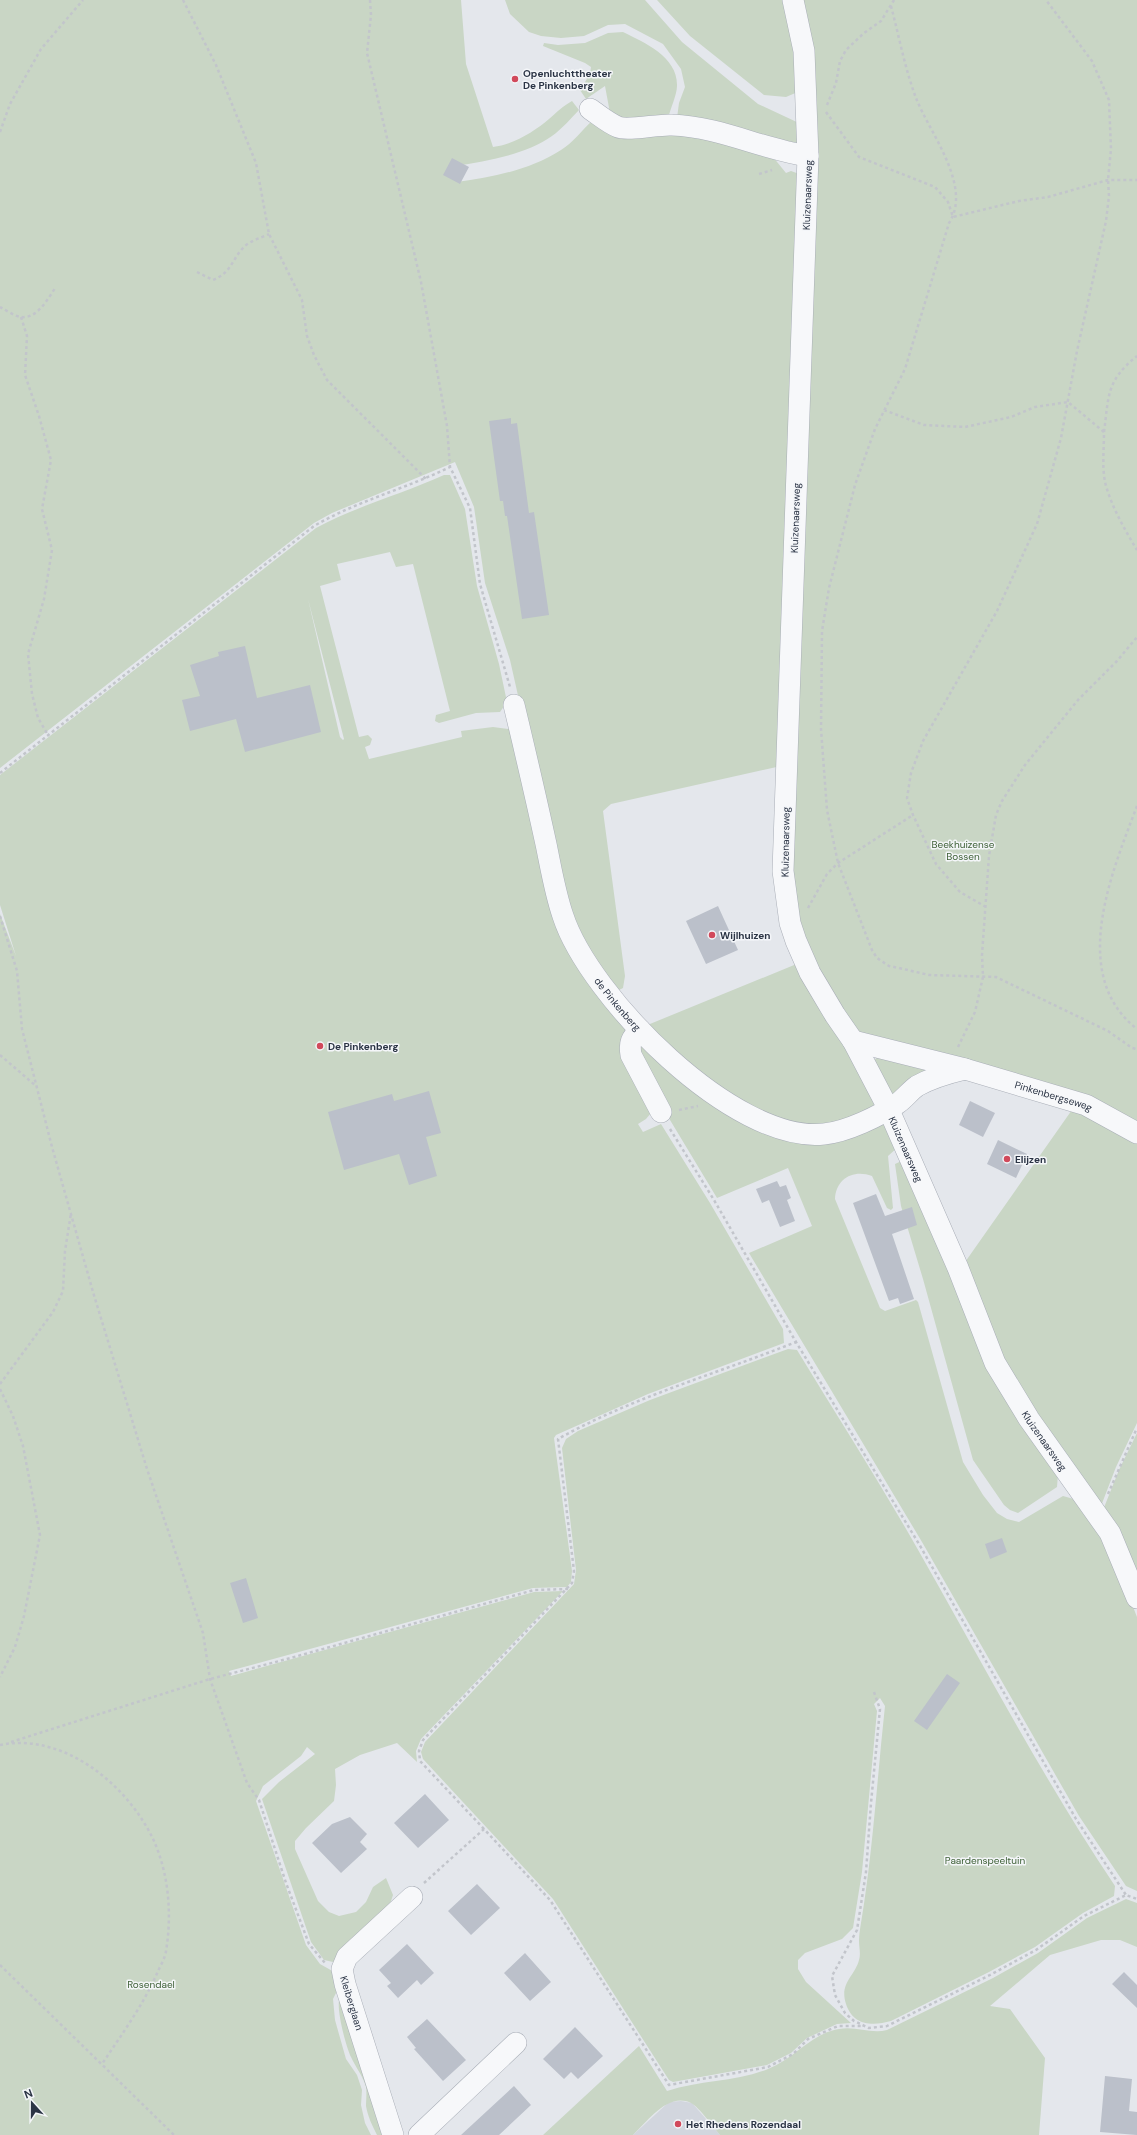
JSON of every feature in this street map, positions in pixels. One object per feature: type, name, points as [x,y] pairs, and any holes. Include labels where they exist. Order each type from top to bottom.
[{"type":"street","name":"Kluizenaarsweg","points":[[793,0],[804,51],[808,156],[783,871],[786,899],[793,933],[810,973],[835,1015],[853,1041],[888,1108],[955,1262],[995,1363],[1029,1419],[1099,1517],[1118,1549],[1137,1598]]},
{"type":"street","points":[[590,109],[619,128],[672,125],[698,128],[726,133],[787,153],[808,156]]},
{"type":"street","name":"de Pinkenberg","points":[[514,705],[563,917],[580,953],[611,995],[640,1030],[682,1071],[722,1100],[737,1110],[787,1131],[804,1135],[826,1134],[849,1127],[888,1108]]},
{"type":"street","points":[[640,1030],[631,1038],[629,1046],[631,1055],[661,1112]]},
{"type":"street","name":"Pinkenbergseweg","points":[[853,1041],[957,1067],[1086,1105],[1137,1133]]},
{"type":"street","name":"Pinkenbergseweg","points":[[888,1108],[898,1103],[915,1087],[957,1067]]},
{"type":"street","name":"Kleiberglaan","points":[[393,2135],[345,1984],[342,1969],[347,1957],[412,1897]]},
{"type":"street","points":[[419,2135],[516,2043]]},
{"type":"path","points":[[0,132],[10,104],[41,49],[83,0]]},
{"type":"path","points":[[183,0],[216,65],[256,163],[269,234],[302,300],[307,336],[314,355],[327,380],[426,478]]},
{"type":"path","points":[[370,0],[371,14],[367,54],[421,282],[447,426],[450,467],[470,508],[480,584],[504,662],[514,705]]},
{"type":"path","points":[[894,0],[881,22],[864,34],[846,50],[840,61],[836,83],[825,110],[859,157],[935,187],[948,202],[954,216]]},
{"type":"path","points":[[986,907],[960,892],[936,864],[913,815],[907,798],[911,773],[923,741],[997,611],[1037,524],[1061,438],[1106,221],[1109,196],[1109,100],[1092,61],[1046,0]]},
{"type":"path","points":[[891,6],[916,98],[943,151],[956,190],[954,216],[950,223],[905,369],[884,410],[855,486],[829,588],[822,631],[821,686],[824,778],[827,810],[838,863],[872,950],[877,958],[889,966],[929,975],[996,977],[1108,1031],[1132,1048],[1137,1049]]},
{"type":"path","points":[[954,216],[1019,201],[1048,197],[1108,180],[1137,180]]},
{"type":"path","points":[[197,272],[213,280],[221,276],[228,271],[243,247],[269,234]]},
{"type":"path","points":[[0,307],[21,317],[32,315],[41,308],[56,287]]},
{"type":"path","points":[[21,317],[27,336],[25,375],[39,416],[51,460],[42,509],[52,550],[44,599],[28,654],[32,694],[38,718],[48,735]]},
{"type":"path","points":[[1137,356],[1121,369],[1113,381],[1109,394],[1104,432],[1105,483],[1125,528],[1137,550]]},
{"type":"path","points":[[884,410],[924,425],[965,427],[1011,417],[1036,407],[1068,402],[1104,432]]},
{"type":"path","points":[[0,773],[314,526],[332,516],[450,467]]},
{"type":"path","points":[[957,1067],[975,1012],[983,977],[982,955],[990,849],[996,815],[1002,801],[1025,765],[1052,731],[1137,637]]},
{"type":"path","points":[[1137,806],[1118,857],[1106,900],[1101,929],[1100,963],[1107,990],[1128,1022],[1137,1029]]},
{"type":"path","points":[[793,933],[827,874],[838,863],[913,815]]},
{"type":"path","points":[[0,916],[17,971],[22,1029],[93,1292],[147,1469],[203,1633],[210,1679],[247,1784],[259,1800],[286,1883],[309,1944],[322,1962],[329,1966]]},
{"type":"path","points":[[0,1055],[37,1087]]},
{"type":"path","points":[[722,1100],[686,1110],[661,1112],[796,1342],[919,1544],[1076,1819],[1126,1895],[1137,1899]]},
{"type":"path","points":[[0,1384],[53,1312],[63,1291],[65,1251],[71,1212]]},
{"type":"path","points":[[796,1342],[649,1397],[577,1428],[558,1439],[574,1571],[572,1583],[568,1589],[423,1740],[419,1751],[420,1761],[550,1900],[669,2085],[768,2067],[793,2054],[808,2040],[838,2026],[861,2026],[869,2028],[886,2026],[990,1975],[1036,1950],[1084,1916],[1126,1895]]},
{"type":"path","points":[[0,1389],[13,1416],[23,1446],[40,1535],[24,1616],[15,1647],[0,1677]]},
{"type":"path","points":[[1099,1517],[1117,1468],[1137,1428]]},
{"type":"path","points":[[0,1744],[210,1679],[534,1590],[568,1589]]},
{"type":"path","points":[[861,2026],[845,2013],[835,1995],[832,1976],[857,1930],[866,1872],[880,1709],[874,1692]]},
{"type":"path","points":[[10,1742],[33,1743],[63,1752],[94,1768],[116,1788],[137,1812],[154,1841],[162,1868],[167,1891],[169,1913],[166,1953],[150,1990],[102,2064]]},
{"type":"path","points":[[412,1897],[419,1888],[484,1829]]},
{"type":"path","points":[[0,1965],[174,2135]]},
{"type":"shaded area","name":"Het Rhedens Rozendaal","points":[[681,2101],[692,2103],[720,2135],[633,2135],[669,2102]]},
{"type":"green space","points":[[0,0],[461,0],[466,64],[493,147],[501,146],[530,133],[572,101],[579,110],[556,133],[530,148],[518,153],[493,159],[455,166],[457,182],[511,172],[537,163],[565,147],[592,121],[671,130],[773,157],[786,173],[791,171],[802,175],[781,766],[611,804],[603,811],[625,976],[623,988],[615,992],[585,951],[561,886],[510,660],[485,583],[474,507],[455,462],[332,513],[314,523],[0,768]]},
{"type":"green space","points":[[505,0],[645,0],[682,42],[758,104],[801,124],[802,144],[677,118],[679,103],[685,87],[681,69],[663,44],[625,24],[608,25],[584,36],[561,38],[541,36],[529,32],[510,14]]},
{"type":"green space","points":[[657,0],[787,0],[800,91],[786,97],[764,95],[690,36]]},
{"type":"green space","name":"Beekhuizense Bossen","points":[[798,0],[1137,0],[1137,1127],[853,1030],[816,970],[790,897],[809,250]]},
{"type":"green space","points":[[623,32],[659,52],[672,67],[676,76],[677,86],[668,119],[617,122],[610,113],[605,86],[586,99],[580,90],[590,74],[591,67],[585,63],[543,46],[544,43],[558,45],[585,43],[608,33]]},
{"type":"green space","name":"Rosendael","points":[[444,475],[450,475],[465,509],[477,586],[499,664],[507,702],[500,712],[476,713],[439,723],[435,721],[436,715],[450,711],[413,564],[396,567],[390,552],[337,564],[341,580],[320,586],[359,737],[368,735],[372,739],[370,745],[365,747],[369,759],[462,737],[461,731],[493,727],[515,730],[558,919],[631,1029],[651,1113],[646,1119],[638,1124],[643,1132],[661,1124],[710,1203],[783,1329],[784,1343],[648,1394],[556,1435],[554,1438],[572,1571],[571,1582],[567,1587],[533,1588],[229,1671],[231,1676],[534,1592],[563,1591],[421,1739],[416,1751],[417,1762],[397,1743],[360,1755],[335,1769],[336,1785],[334,1801],[295,1841],[295,1849],[318,1901],[329,1912],[339,1916],[356,1912],[366,1902],[373,1887],[386,1878],[393,1895],[387,1913],[333,1962],[324,1960],[311,1942],[262,1799],[279,1782],[315,1754],[307,1747],[301,1756],[263,1786],[256,1801],[306,1945],[320,1964],[336,1973],[337,1991],[333,1999],[335,2020],[346,2059],[357,2075],[362,2090],[361,2105],[365,2123],[371,2135],[0,2135],[0,914],[16,956],[0,905],[0,775],[316,528],[347,513]],"holes":[[[308,599],[344,739],[343,740],[340,737]]]},
{"type":"green space","points":[[799,963],[878,1103],[872,1112],[805,1130],[739,1105],[645,1026]]},
{"type":"green space","points":[[636,1039],[784,1136],[884,1119],[898,1147],[888,1156],[893,1208],[891,1210],[887,1208],[872,1176],[865,1174],[853,1175],[842,1181],[836,1192],[835,1199],[880,1308],[885,1311],[916,1300],[918,1302],[963,1462],[983,1495],[997,1513],[1007,1519],[1019,1522],[1063,1496],[1077,1500],[1105,1536],[1137,1617],[1137,1891],[1126,1886],[1079,1816],[922,1542],[749,1253],[812,1226],[788,1168],[717,1198],[670,1120],[666,1109],[635,1052]]},
{"type":"green space","points":[[879,1056],[940,1067],[895,1098],[873,1061]]},
{"type":"green space","points":[[1074,1107],[1137,1139],[1137,1423],[1116,1467],[1101,1506],[1018,1391],[963,1265]]},
{"type":"green space","points":[[906,1159],[1058,1474],[1057,1487],[1018,1513],[1010,1510],[1004,1505],[973,1460],[923,1279],[901,1206],[895,1164]]},
{"type":"green space","name":"Paardenspeeltuin","points":[[788,1349],[797,1350],[888,1498],[1037,1761],[1088,1845],[1115,1886],[1114,1896],[1083,1913],[1035,1947],[989,1972],[891,2021],[871,2024],[864,2023],[853,2017],[844,1997],[848,1980],[860,1958],[859,1934],[872,1842],[885,1706],[880,1698],[874,1704],[877,1711],[862,1872],[853,1928],[842,1939],[805,1953],[798,1960],[798,1969],[806,1982],[851,2023],[837,2024],[807,2038],[791,2053],[767,2065],[673,2082],[669,2080],[553,1899],[423,1759],[421,1752],[425,1742],[574,1584],[576,1570],[562,1448],[566,1439],[578,1431],[650,1400]]},
{"type":"green space","points":[[1137,1433],[1137,1580],[1103,1510],[1119,1470]]},
{"type":"green space","points":[[1126,1899],[1137,1903],[1137,1947],[1120,1940],[1101,1940],[1050,1955],[990,2006],[1010,2009],[1045,2058],[1039,2135],[720,2135],[694,2105],[683,2101],[674,2101],[659,2110],[633,2135],[543,2135],[639,2046],[667,2091],[680,2087],[731,2079],[756,2073],[777,2065],[829,2031],[845,2028],[875,2031],[887,2030],[993,1978],[1038,1953],[1087,1918]]},
{"type":"green space","points":[[340,1997],[386,2135],[377,2135],[369,2117],[366,2106],[366,2087],[346,2045],[339,2009]]},
{"type":"building","points":[[452,158],[469,167],[460,184],[443,175]]},
{"type":"building","points":[[511,418],[511,424],[517,423],[529,513],[534,512],[549,615],[522,619],[507,516],[505,516],[503,501],[500,501],[489,421]]},
{"type":"building","points":[[245,646],[257,698],[310,685],[321,732],[245,752],[236,719],[190,731],[182,700],[200,696],[190,665],[219,656],[218,652]]},
{"type":"building","name":"Wijlhuizen","points":[[718,906],[738,950],[706,964],[686,921]]},
{"type":"building","points":[[429,1091],[441,1133],[426,1137],[437,1176],[409,1185],[399,1154],[344,1170],[328,1112],[392,1094],[394,1101]]},
{"type":"building","points":[[970,1101],[995,1113],[983,1137],[959,1125]]},
{"type":"building","name":"Elijzen","points":[[998,1140],[1027,1154],[1016,1178],[987,1164]]},
{"type":"building","points":[[777,1181],[780,1187],[786,1185],[791,1198],[787,1200],[795,1221],[780,1227],[769,1200],[762,1203],[756,1189]]},
{"type":"building","points":[[876,1194],[885,1216],[912,1207],[917,1225],[892,1234],[914,1299],[900,1304],[898,1298],[889,1301],[853,1203]]},
{"type":"building","points":[[1002,1538],[1007,1552],[990,1559],[985,1544]]},
{"type":"building","points":[[246,1578],[258,1618],[243,1623],[230,1583]]},
{"type":"building","points":[[947,1674],[960,1683],[927,1730],[914,1721]]},
{"type":"building","points":[[425,1794],[449,1820],[418,1848],[394,1823]]},
{"type":"building","points":[[350,1817],[367,1834],[360,1842],[367,1849],[341,1873],[312,1843],[332,1824]]},
{"type":"building","points":[[477,1884],[500,1908],[471,1935],[448,1911]]},
{"type":"building","points":[[407,1944],[434,1973],[421,1985],[417,1980],[398,1998],[387,1986],[391,1983],[379,1970]]},
{"type":"building","points":[[525,1953],[551,1982],[530,2001],[504,1973]]},
{"type":"building","points":[[1124,1972],[1137,1985],[1137,2008],[1112,1984]]},
{"type":"building","points":[[427,2019],[466,2060],[443,2081],[414,2049],[416,2048],[407,2037]]},
{"type":"building","points":[[575,2027],[603,2056],[578,2079],[571,2072],[564,2079],[543,2059]]},
{"type":"building","points":[[1105,2076],[1132,2079],[1129,2111],[1137,2112],[1137,2135],[1100,2132]]},
{"type":"building","points":[[514,2086],[531,2105],[499,2135],[461,2135]]},
{"type":"place","name":"Openluchttheater De Pinkenberg","points":[[515,79]]},
{"type":"place","name":"Wijlhuizen","points":[[712,935]]},
{"type":"place","name":"De Pinkenberg","points":[[320,1046]]},
{"type":"place","name":"Elijzen","points":[[1007,1159]]},
{"type":"place","name":"Het Rhedens Rozendaal","points":[[678,2124]]}]
